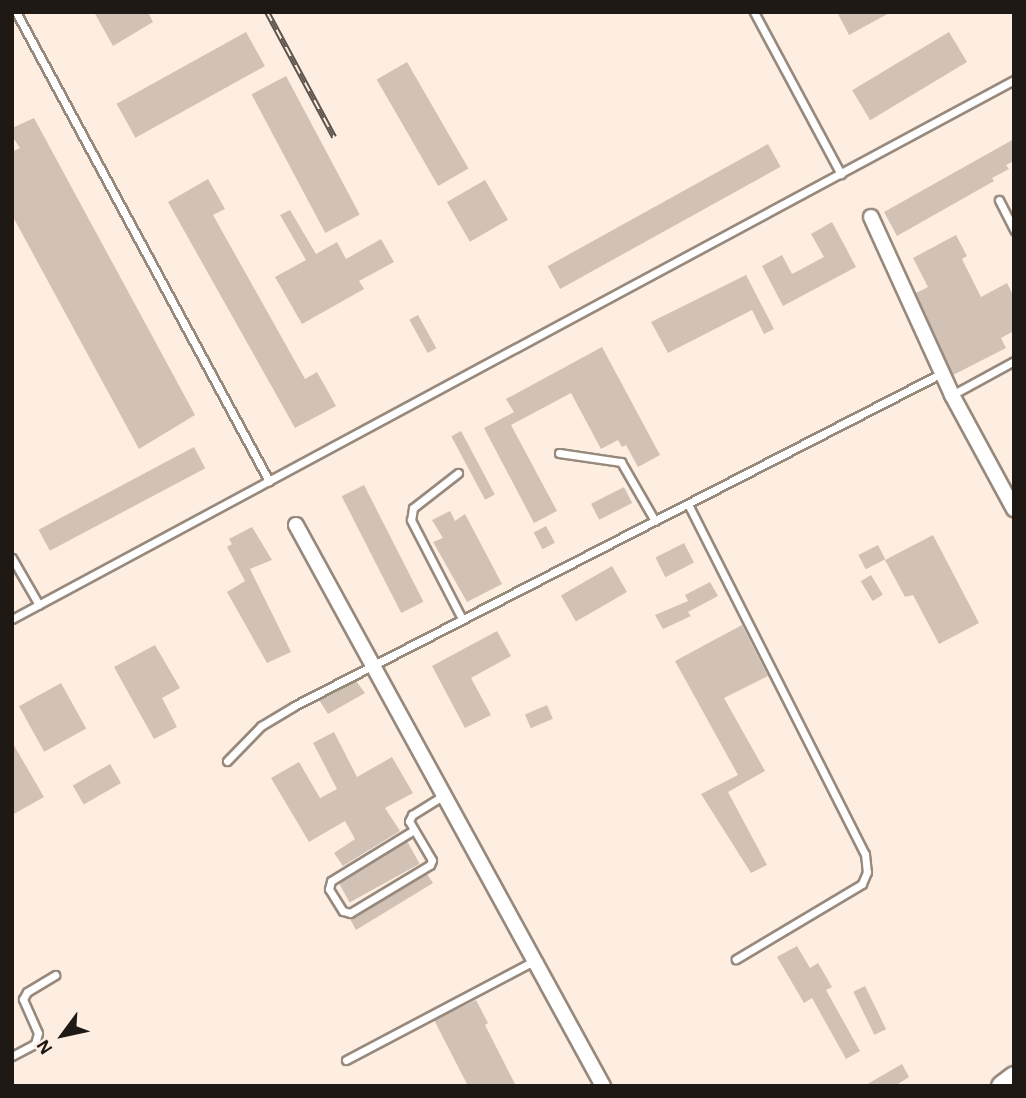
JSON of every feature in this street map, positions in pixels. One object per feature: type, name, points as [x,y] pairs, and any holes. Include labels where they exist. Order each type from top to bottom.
[{"type":"street","points":[[871,217],[952,395],[1014,509]]},
{"type":"street","points":[[296,526],[603,1086]]},
{"type":"street","points":[[1002,1086],[1014,1077]]},
{"type":"lane","points":[[16,12],[269,481]]},
{"type":"lane","points":[[754,12],[841,174]]},
{"type":"lane","points":[[12,619],[1014,80]]},
{"type":"lane","points":[[999,200],[1014,230]]},
{"type":"lane","points":[[952,395],[1014,361]]},
{"type":"lane","points":[[227,761],[261,726],[462,619],[942,373]]},
{"type":"lane","points":[[559,453],[621,462],[655,521]]},
{"type":"lane","points":[[458,473],[413,508],[411,520],[462,619]]},
{"type":"lane","points":[[688,504],[865,854],[867,872],[862,884],[736,959]]},
{"type":"lane","points":[[12,558],[39,605]]},
{"type":"lane","points":[[414,830],[331,881],[329,889],[343,911],[350,913],[430,865],[432,860],[409,821],[412,815],[443,796]]},
{"type":"lane","points":[[346,1060],[534,961]]},
{"type":"lane","points":[[12,1056],[35,1044],[38,1034],[23,999],[27,992],[55,975]]},
{"type":"building","points":[[94,12],[148,12],[153,22],[113,46]]},
{"type":"building","points":[[837,12],[891,12],[849,35]]},
{"type":"building","points":[[246,32],[265,66],[135,138],[117,104]]},
{"type":"building","points":[[949,32],[967,62],[870,120],[852,90]]},
{"type":"building","points":[[407,62],[468,169],[438,186],[377,80]]},
{"type":"building","points":[[286,76],[360,215],[325,233],[252,94]]},
{"type":"building","points":[[34,118],[195,415],[139,449],[12,215],[12,152],[20,148],[12,136],[12,128]]},
{"type":"building","points":[[1014,139],[1014,161],[1006,165],[1009,169],[992,178],[994,181],[897,236],[884,212]]},
{"type":"building","points":[[768,144],[781,167],[560,289],[548,266]]},
{"type":"building","points":[[208,179],[225,209],[213,215],[305,379],[317,372],[336,406],[295,428],[168,202]]},
{"type":"building","points":[[485,180],[508,220],[470,242],[447,202]]},
{"type":"building","points":[[290,210],[316,254],[337,242],[346,259],[381,239],[394,262],[359,281],[364,289],[302,324],[275,277],[306,260],[280,215]]},
{"type":"building","points":[[832,222],[856,267],[783,306],[762,266],[782,255],[792,274],[824,257],[811,234]]},
{"type":"building","points":[[956,235],[967,256],[962,259],[981,297],[1007,283],[1014,297],[1014,331],[1001,338],[1006,348],[953,375],[916,293],[928,287],[913,258]]},
{"type":"building","points":[[746,275],[774,329],[764,334],[752,310],[668,353],[651,322]]},
{"type":"building","points":[[418,315],[436,348],[428,353],[409,320]]},
{"type":"building","points":[[602,347],[660,455],[638,467],[626,445],[622,447],[618,440],[601,449],[571,393],[511,425],[557,511],[534,523],[484,428],[514,412],[506,399]]},
{"type":"building","points":[[461,431],[495,495],[485,500],[451,436]]},
{"type":"building","points":[[194,447],[205,468],[50,551],[39,530]]},
{"type":"building","points":[[364,485],[423,602],[401,613],[342,496]]},
{"type":"building","points":[[624,487],[632,503],[599,520],[591,504]]},
{"type":"building","points":[[450,511],[455,521],[465,514],[502,584],[467,602],[433,542],[443,538],[432,520]]},
{"type":"building","points":[[546,526],[555,543],[543,549],[534,533]]},
{"type":"building","points":[[252,527],[272,560],[250,569],[291,652],[267,663],[227,592],[245,581],[227,547],[232,544],[229,539]]},
{"type":"building","points":[[933,535],[979,623],[939,644],[913,595],[905,597],[885,560]]},
{"type":"building","points":[[684,543],[694,563],[665,577],[655,558]]},
{"type":"building","points":[[878,545],[885,559],[866,569],[858,555]]},
{"type":"building","points":[[612,566],[627,592],[576,621],[561,596]]},
{"type":"building","points":[[871,575],[883,595],[873,601],[861,581]]},
{"type":"building","points":[[710,582],[718,596],[688,612],[691,616],[663,629],[655,615],[688,601],[685,595]]},
{"type":"building","points":[[742,625],[768,676],[724,698],[765,771],[728,792],[767,865],[751,873],[701,794],[738,775],[675,661]]},
{"type":"building","points":[[497,631],[511,656],[471,678],[491,715],[465,728],[432,666]]},
{"type":"building","points":[[155,645],[180,688],[162,698],[177,727],[154,739],[114,667]]},
{"type":"building","points":[[356,681],[365,693],[328,714],[319,700]]},
{"type":"building","points":[[61,683],[86,728],[44,752],[19,706]]},
{"type":"building","points":[[547,705],[553,719],[531,728],[525,714]]},
{"type":"building","points":[[334,732],[357,777],[392,757],[413,793],[385,808],[400,831],[343,866],[334,853],[355,839],[345,821],[309,842],[271,778],[299,762],[320,798],[337,789],[313,743]]},
{"type":"building","points":[[12,742],[44,797],[12,815]]},
{"type":"building","points":[[110,764],[121,783],[84,805],[73,786]]},
{"type":"building","points":[[407,841],[420,864],[350,903],[337,880]]},
{"type":"building","points":[[427,874],[433,883],[356,930],[350,919]]},
{"type":"building","points":[[797,946],[810,968],[818,963],[832,987],[826,990],[860,1051],[846,1059],[812,998],[804,1003],[777,957]]},
{"type":"building","points":[[865,986],[886,1029],[874,1035],[853,992]]},
{"type":"building","points":[[476,1000],[488,1023],[485,1025],[516,1086],[468,1086],[434,1020]]},
{"type":"building","points":[[902,1064],[909,1077],[895,1086],[864,1086]]},
{"type":"railway","points":[[267,12],[334,137]]}]
